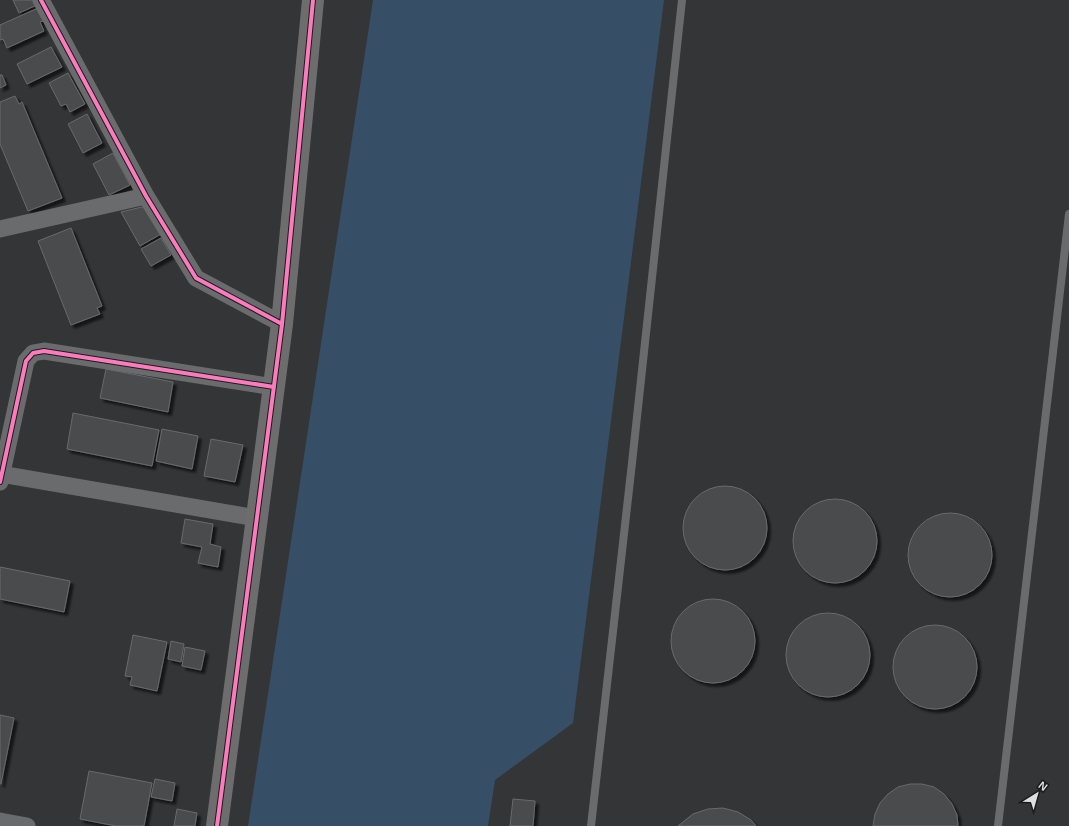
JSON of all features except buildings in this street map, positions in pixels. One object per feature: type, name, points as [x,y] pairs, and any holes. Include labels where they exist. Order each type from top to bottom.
[{"type":"street","points":[[41,0],[146,196],[196,278],[282,324]]},
{"type":"street","points":[[218,826],[282,324],[313,0]]},
{"type":"street","points":[[0,229],[146,196]]},
{"type":"street","points":[[257,518],[0,477],[26,360],[33,353],[44,351],[274,387]]},
{"type":"street","points":[[0,821],[27,826]]},
{"type":"lane","points":[[590,826],[632,463],[682,0]]},
{"type":"lane","points":[[998,826],[1069,214]]},
{"type":"shaded area","points":[[373,0],[664,0],[573,723],[495,780],[488,826],[248,826]]},
{"type":"cycle path","points":[[41,0],[146,196],[196,278],[282,324]]},
{"type":"cycle path","points":[[217,826],[282,324],[313,0]]},
{"type":"cycle path","points":[[0,482],[26,361],[33,353],[44,351],[274,387]]}]
